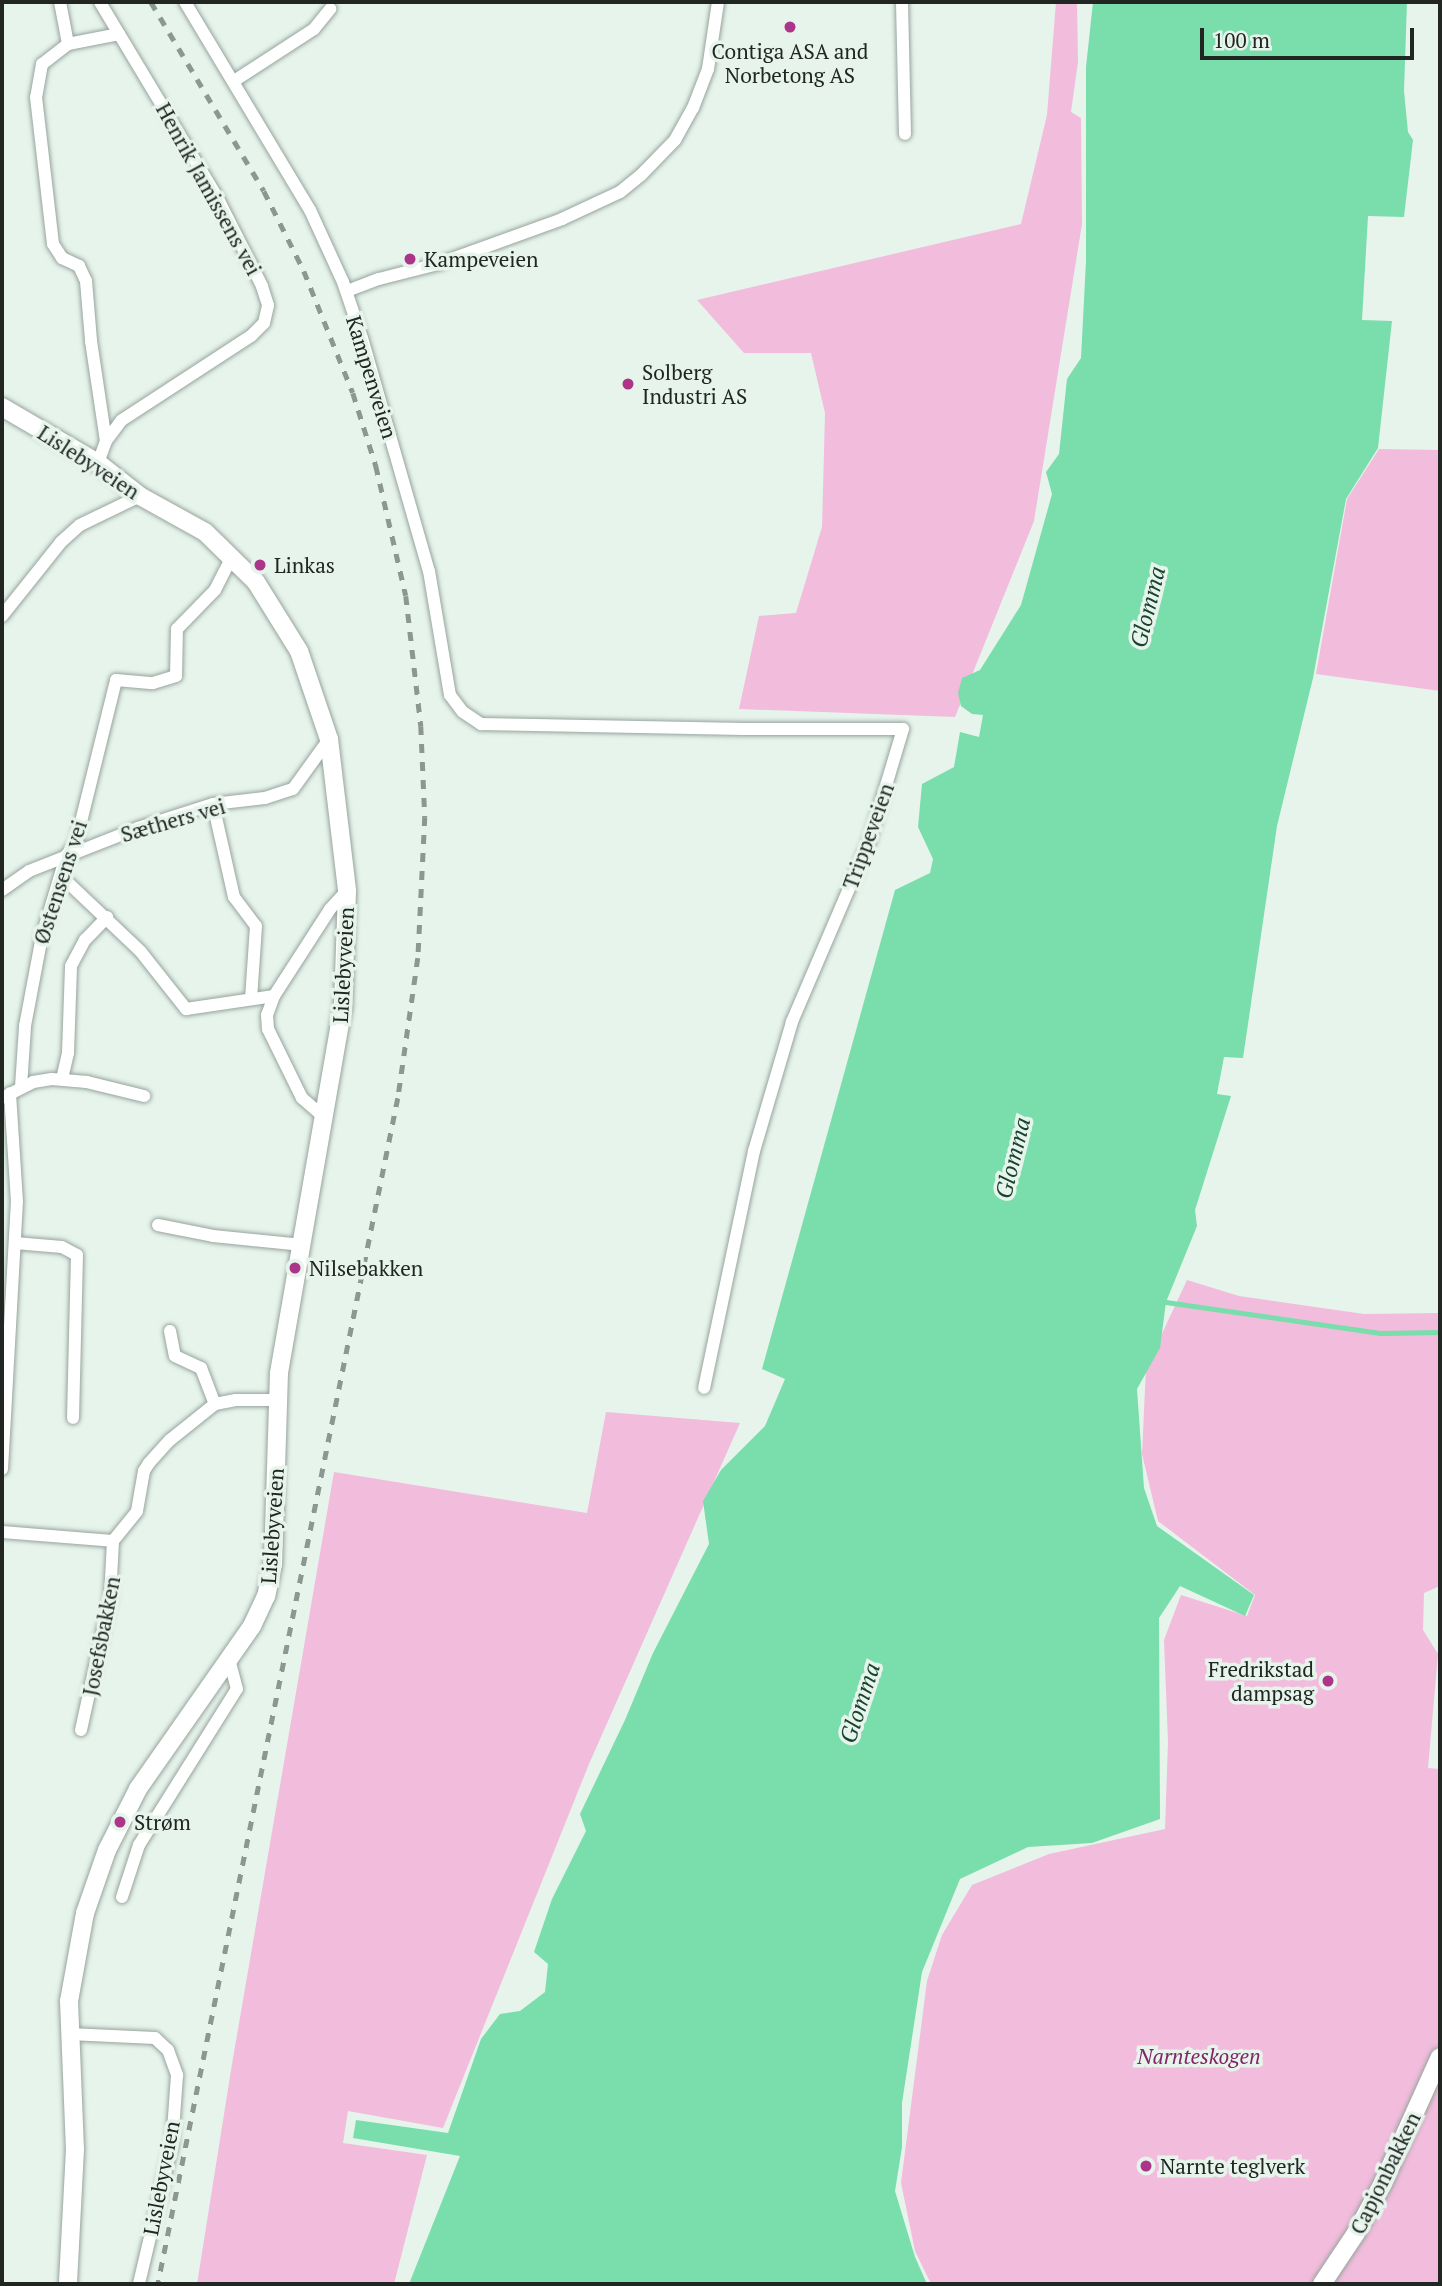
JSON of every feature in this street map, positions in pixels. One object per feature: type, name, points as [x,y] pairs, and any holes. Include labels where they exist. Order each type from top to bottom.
[{"type":"street","points":[[60,2],[68,44]]},
{"type":"street","name":"Henrik Jamissens vei","points":[[97,463],[106,441],[122,420],[251,336],[264,323],[268,304],[262,286],[217,197],[100,2]]},
{"type":"street","name":"Kampenveien","points":[[185,2],[310,210],[346,292],[429,571],[450,695]]},
{"type":"street","points":[[346,292],[379,279],[438,264],[562,219],[620,192],[675,140],[693,108],[708,69],[718,2]]},
{"type":"street","points":[[902,2],[905,134]]},
{"type":"street","points":[[234,80],[306,35],[330,9]]},
{"type":"street","points":[[106,441],[91,341],[86,281],[79,266],[62,258],[53,244],[36,97],[42,64],[68,44],[119,34]]},
{"type":"street","name":"Lislebyveien","points":[[2,407],[97,463],[140,496],[205,532],[256,582],[299,651],[328,739],[347,891],[343,1006],[279,1373],[273,1564],[266,1595],[257,1616],[138,1789],[107,1850],[85,1913],[71,1974],[69,2034],[75,2149],[68,2284]]},
{"type":"street","points":[[2,616],[61,542],[80,525],[140,496]]},
{"type":"street","name":"Østensens vei","points":[[2,1469],[6,1318],[17,1202],[11,1093],[44,926],[65,856],[76,842],[116,680],[153,683],[176,676],[177,629],[215,590],[232,556]]},
{"type":"street","name":"Trippeveien","points":[[450,695],[463,712],[481,724],[903,729],[869,842],[792,1022],[754,1151],[705,1388]]},
{"type":"street","name":"Sæthers vei","points":[[2,890],[29,871],[138,828],[213,804],[265,798],[293,789],[328,739]]},
{"type":"street","points":[[213,804],[234,897],[256,926],[251,999]]},
{"type":"street","points":[[61,876],[141,952],[186,1009],[274,996]]},
{"type":"street","points":[[324,1117],[302,1098],[268,1029],[267,1015],[274,996],[330,909],[347,891]]},
{"type":"street","points":[[62,1079],[68,1053],[71,966],[85,940],[107,917]]},
{"type":"street","points":[[11,1093],[42,1080],[62,1079],[144,1096]]},
{"type":"street","points":[[158,1225],[213,1236],[303,1245]]},
{"type":"street","points":[[15,1243],[62,1247],[77,1255],[73,1418]]},
{"type":"street","points":[[170,1331],[175,1356],[201,1367],[215,1404]]},
{"type":"street","points":[[2,1532],[67,1535],[113,1541],[137,1511],[144,1471],[170,1440],[215,1404],[236,1400],[278,1400]]},
{"type":"street","name":"Josefsbakken","points":[[81,1730],[110,1598],[113,1541]]},
{"type":"street","points":[[122,1897],[139,1845],[237,1689],[229,1660]]},
{"type":"street","name":"Lislebyveien","points":[[69,2034],[155,2038],[168,2050],[177,2075],[172,2144],[139,2284]]},
{"type":"street","name":"Capjonbakken","points":[[1322,2284],[1356,2233],[1383,2183],[1440,2057]]},
{"type":"green space","points":[[1056,2],[1077,2],[1078,62],[1071,112],[1081,118],[1082,224],[1034,521],[955,717],[739,709],[759,616],[796,613],[822,527],[825,413],[811,353],[744,353],[697,300],[1021,224],[1047,115]]},
{"type":"green space","points":[[1379,449],[1440,450],[1440,691],[1316,674],[1347,499]]},
{"type":"green space","name":"Narnteskogen","points":[[1187,1280],[1239,1296],[1364,1314],[1440,1313],[1440,1586],[1424,1593],[1423,1630],[1438,1654],[1428,1768],[1440,1769],[1440,2048],[1432,2070],[1440,2075],[1440,2284],[931,2284],[915,2251],[901,2183],[927,1981],[942,1935],[972,1885],[1049,1854],[1165,1829],[1168,1742],[1164,1640],[1181,1595],[1247,1616],[1255,1595],[1158,1521],[1142,1454],[1146,1368]]},
{"type":"green space","points":[[606,1412],[740,1423],[589,1764],[443,2128],[348,2111],[343,2143],[427,2155],[394,2284],[197,2284],[334,1472],[587,1513]]},
{"type":"water","name":"Glomma","points":[[1093,2],[1407,2],[1404,91],[1408,132],[1413,140],[1404,217],[1368,216],[1362,320],[1392,321],[1378,448],[1346,499],[1313,678],[1277,826],[1243,1058],[1224,1057],[1217,1094],[1231,1096],[1195,1210],[1197,1226],[1166,1302],[1160,1348],[1137,1389],[1144,1488],[1157,1526],[1254,1595],[1245,1616],[1180,1586],[1159,1618],[1160,1819],[1092,1843],[1028,1847],[960,1879],[922,1972],[902,2103],[902,2147],[895,2191],[915,2257],[927,2284],[409,2284],[460,2156],[353,2138],[356,2120],[448,2133],[481,2039],[500,2014],[520,2011],[545,1992],[548,1964],[534,1952],[552,1899],[586,1831],[580,1814],[625,1720],[653,1653],[709,1544],[703,1501],[721,1470],[765,1426],[785,1379],[762,1369],[895,890],[930,873],[933,859],[918,827],[922,784],[954,767],[960,732],[979,737],[983,715],[972,714],[961,706],[958,693],[962,678],[980,670],[1021,605],[1052,494],[1046,472],[1059,454],[1067,379],[1081,358],[1086,261],[1086,67]]},
{"type":"waterway","points":[[1166,1302],[1382,1333],[1440,1332]]},
{"type":"railway","points":[[151,2],[264,191],[304,271],[353,393],[376,466],[406,596],[421,726],[425,817],[418,958],[398,1098],[158,2284]]},
{"type":"place","name":"Contiga ASA and Norbetong AS","points":[[790,27]]},
{"type":"place","name":"Kampeveien","points":[[410,259]]},
{"type":"place","name":"Solberg Industri AS","points":[[628,384]]},
{"type":"place","name":"Linkas","points":[[260,565]]},
{"type":"place","name":"Nilsebakken","points":[[295,1268]]},
{"type":"place","name":"Fredrikstad dampsag","points":[[1328,1681]]},
{"type":"place","name":"Strøm","points":[[120,1822]]},
{"type":"place","name":"Narnte teglverk","points":[[1146,2166]]}]
